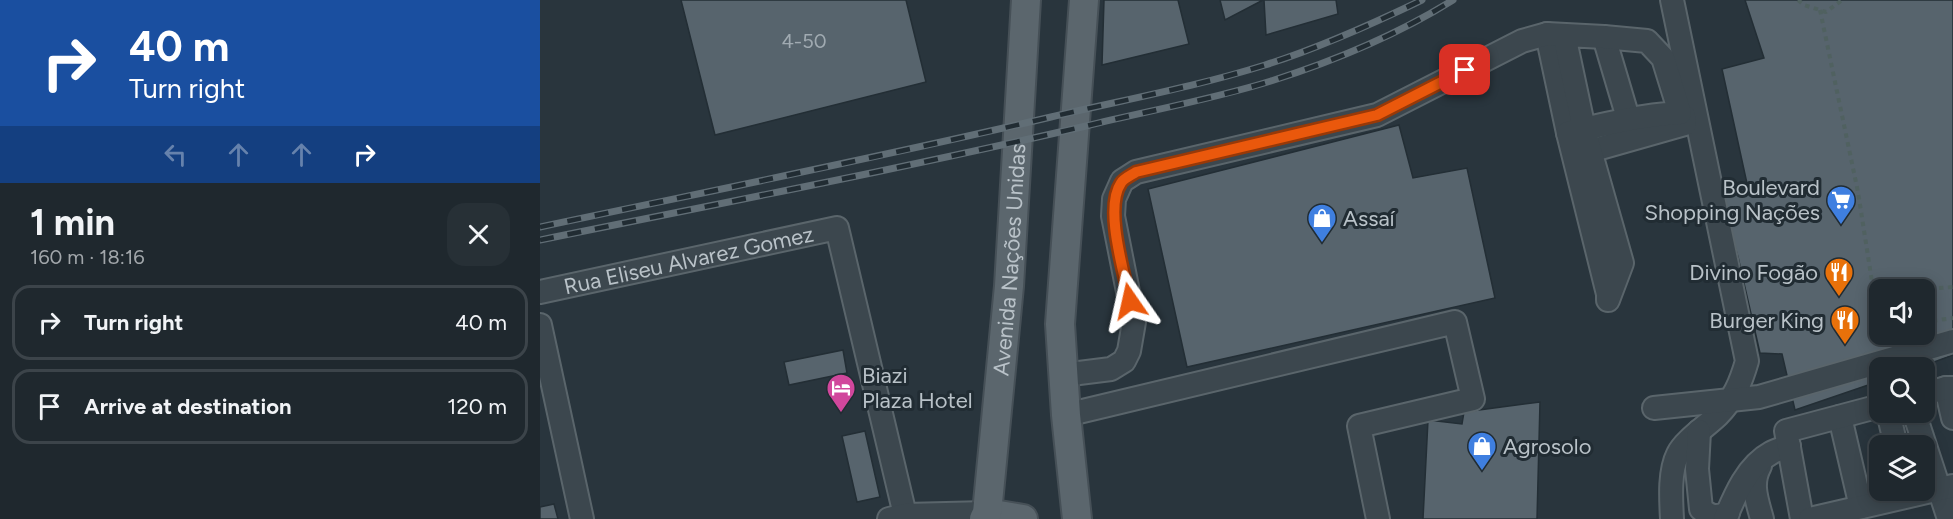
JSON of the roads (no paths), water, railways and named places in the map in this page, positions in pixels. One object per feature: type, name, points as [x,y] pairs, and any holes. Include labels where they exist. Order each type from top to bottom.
[{"type":"main road","name":"Avenida Nações Unidas","points":[[986,516],[1009,286],[1026,0]]},
{"type":"main road","points":[[1077,519],[1066,415],[1060,324],[1084,0]]},
{"type":"main road","points":[[986,516],[1023,519]]},
{"type":"street","points":[[1672,0],[1747,361],[1749,385],[1759,398]]},
{"type":"street","points":[[1060,324],[1071,353],[1077,360],[1089,363],[1113,361],[1120,357],[1125,345],[1127,317],[1102,219],[1105,194],[1114,173],[1132,161],[1372,109],[1454,68],[1549,26],[1627,29],[1653,39],[1662,47],[1682,95],[1685,124],[1590,151]]},
{"type":"street","points":[[1556,35],[1608,300],[1622,263],[1590,151],[1576,131]]},
{"type":"street","points":[[1063,375],[1111,369],[1124,361],[1129,351],[1134,322],[1113,216],[1114,199],[1122,181],[1136,172],[1377,115],[1522,41],[1556,35],[1647,41],[1663,58],[1680,113],[1628,118],[1576,131]]},
{"type":"street","points":[[1604,37],[1628,118]]},
{"type":"street","name":"Rua Eliseu Alvarez Gomez","points":[[540,292],[837,228],[900,518]]},
{"type":"street","points":[[1066,415],[1455,322],[1473,399],[1359,426],[1378,519]]},
{"type":"street","points":[[540,325],[582,519]]},
{"type":"street","points":[[1686,519],[1688,426],[1684,415],[1677,408],[1663,407],[1759,398],[1953,341]]},
{"type":"street","points":[[1661,519],[1663,477],[1689,442],[1732,399],[1747,361]]},
{"type":"street","points":[[1935,391],[1950,388],[1953,418]]},
{"type":"street","points":[[1802,519],[1786,431],[1869,409]]},
{"type":"street","points":[[1840,417],[1862,507]]},
{"type":"street","points":[[1919,423],[1946,488],[1949,519]]},
{"type":"street","points":[[1689,442],[1696,470],[1701,509],[1707,515],[1716,518],[1727,516],[1746,476],[1758,462],[1771,452],[1789,446]]},
{"type":"street","points":[[1672,519],[1672,481],[1689,442]]},
{"type":"street","points":[[1762,519],[1754,488],[1756,473],[1763,458]]},
{"type":"street","points":[[1810,519],[1883,501]]},
{"type":"street","points":[[900,518],[986,516]]},
{"type":"railway","points":[[540,227],[796,174],[1212,80],[1305,51],[1422,0]]},
{"type":"railway","points":[[540,240],[950,156],[1225,94],[1271,81],[1342,56],[1410,25],[1453,0]]},
{"type":"place","name":"Boulevard Shopping Nações","points":[[1841,226]]},
{"type":"place","name":"Assaí","points":[[1322,244]]},
{"type":"place","name":"Divino Fogão","points":[[1839,298]]},
{"type":"place","name":"Burger King","points":[[1845,346]]},
{"type":"place","name":"Biazi Plaza Hotel","points":[[841,414]]},
{"type":"place","name":"Agrosolo","points":[[1482,472]]}]
